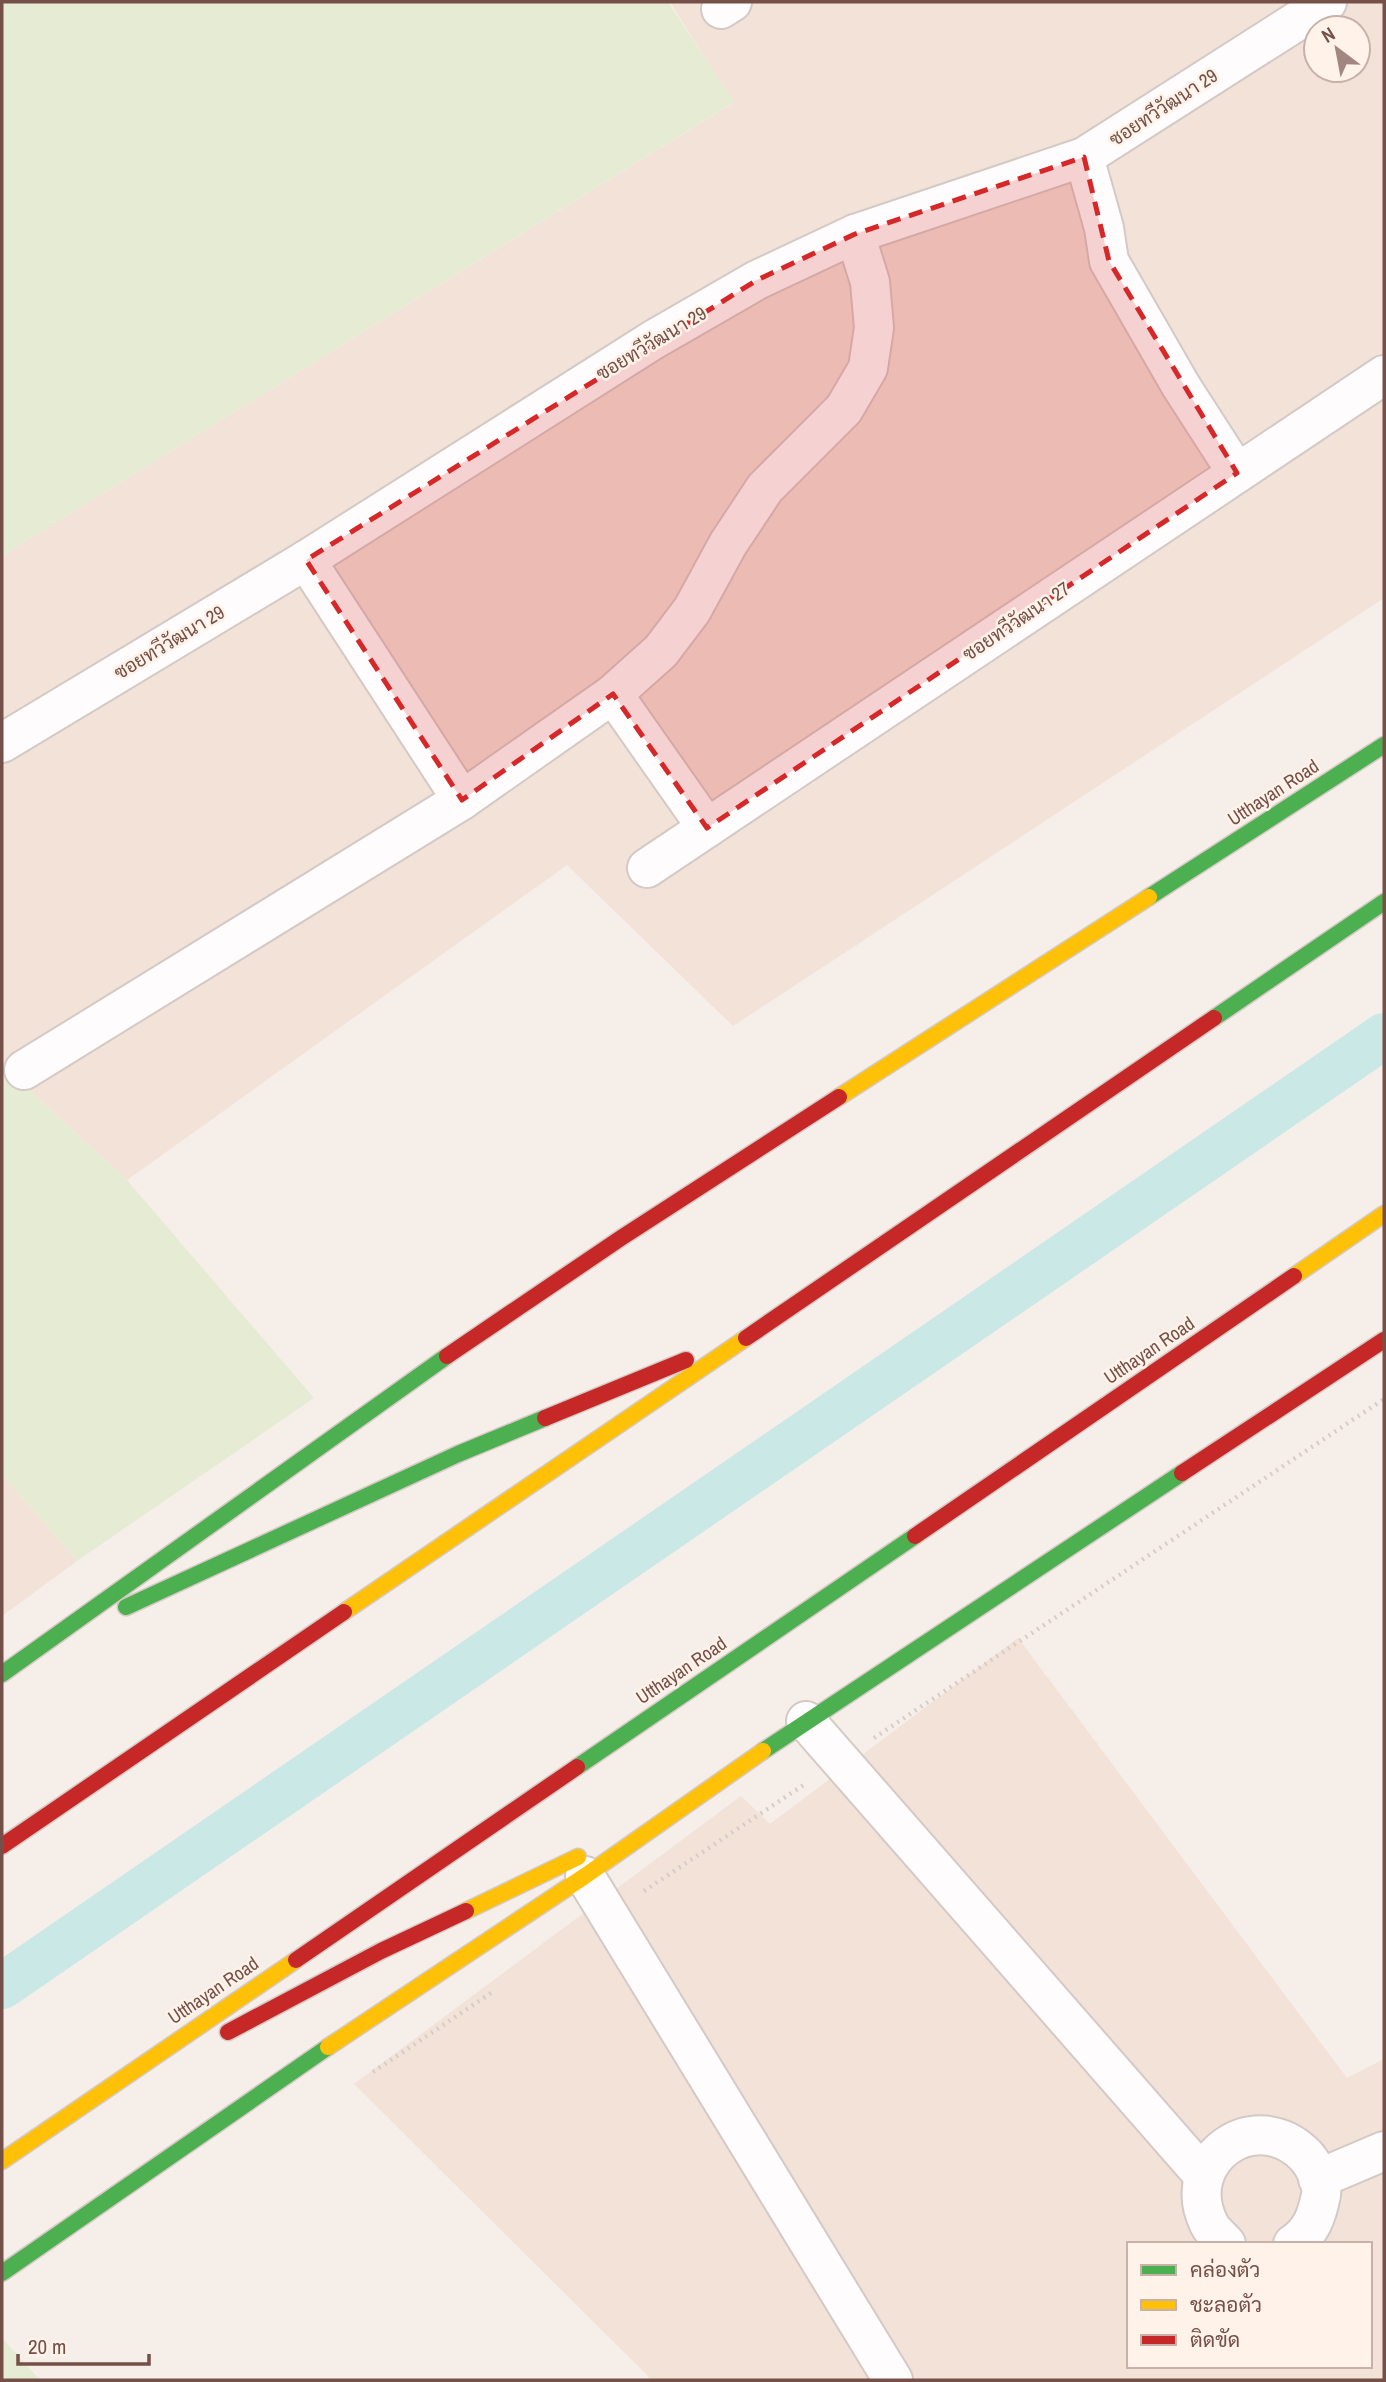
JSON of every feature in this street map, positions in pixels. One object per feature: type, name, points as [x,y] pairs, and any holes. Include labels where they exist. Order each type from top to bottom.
[{"type":"main road","name":"Utthayan Road","points":[[2,1674],[449,1354],[621,1238],[1384,745]]},
{"type":"main road","points":[[2,1846],[1384,902]]},
{"type":"main road","name":"Utthayan Road","points":[[2,2161],[1384,1214]]},
{"type":"main road","points":[[42,1646],[458,1454],[757,1330]]},
{"type":"main road","points":[[2,2273],[360,2025],[585,1876],[806,1721],[1384,1340]]},
{"type":"main road","points":[[61,2120],[381,1951],[678,1810]]},
{"type":"street","name":"ซอยทวีวัฒนา 29","points":[[2,743],[306,560],[653,340],[757,280],[855,234],[1084,157],[1327,2]]},
{"type":"street","points":[[1084,157],[1104,228],[1109,261],[1181,386],[1237,473]]},
{"type":"street","points":[[24,1070],[462,800],[613,694],[661,651],[692,610],[728,544],[765,488],[844,409],[868,368],[874,328],[870,282],[855,234]]},
{"type":"street","name":"ซอยทวีวัฒนา 27","points":[[647,868],[1384,375]]},
{"type":"street","points":[[306,560],[462,800]]},
{"type":"street","points":[[613,694],[707,828]]},
{"type":"street","points":[[806,1721],[1203,2175]]},
{"type":"street","points":[[585,1876],[893,2380]]},
{"type":"street","points":[[1224,2242],[1209,2227],[1201,2202],[1203,2175],[1217,2153],[1240,2138],[1268,2134],[1294,2143],[1313,2163],[1322,2189],[1317,2216],[1296,2242]]},
{"type":"street","points":[[1318,2179],[1384,2151]]},
{"type":"path","points":[[609,1915],[1384,1399]]},
{"type":"path","points":[[368,2074],[494,1991]]},
{"type":"highlighted area","points":[[1084,157],[1109,261],[1237,473],[707,828],[613,694],[462,800],[306,560],[757,280],[855,234]]},
{"type":"shaded area","points":[[670,2],[1384,2],[1384,598],[733,1026],[567,865],[127,1180],[2,1065],[2,556],[733,103]]},
{"type":"shaded area","points":[[2,1475],[77,1561],[2,1616]]},
{"type":"shaded area","points":[[1018,1638],[1347,2078],[1384,2059],[1384,2380],[652,2380],[354,2084],[741,1796],[770,1824]]},
{"type":"green space","points":[[2,2],[668,2],[734,102],[2,556]]},
{"type":"green space","points":[[2,1065],[127,1180],[314,1398],[77,1561],[2,1475]]},
{"type":"green space","points":[[2,2338],[40,2380],[2,2380]]},
{"type":"waterway","points":[[2,1986],[1384,1036]]},
{"type":"traffic: fast","points":[[1149,897],[1384,745]]},
{"type":"traffic: fast","points":[[1214,1018],[1384,902]]},
{"type":"traffic: fast","points":[[2,1674],[447,1356]]},
{"type":"traffic: fast","points":[[126,1607],[458,1454],[545,1418]]},
{"type":"traffic: fast","points":[[763,1751],[1182,1473]]},
{"type":"traffic: fast","points":[[577,1767],[915,1536]]},
{"type":"traffic: fast","points":[[2,2273],[328,2047]]},
{"type":"traffic: slow","points":[[839,1097],[1149,897]]},
{"type":"traffic: slow","points":[[1294,1276],[1384,1214]]},
{"type":"traffic: slow","points":[[344,1612],[746,1338]]},
{"type":"traffic: slow","points":[[328,2047],[585,1876],[763,1751]]},
{"type":"traffic: slow","points":[[466,1911],[578,1857]]},
{"type":"traffic: slow","points":[[2,2161],[296,1960]]},
{"type":"traffic: jam","points":[[746,1338],[1214,1018]]},
{"type":"traffic: jam","points":[[447,1356],[621,1238],[839,1097]]},
{"type":"traffic: jam","points":[[915,1536],[1294,1276]]},
{"type":"traffic: jam","points":[[1182,1473],[1384,1340]]},
{"type":"traffic: jam","points":[[545,1418],[686,1360]]},
{"type":"traffic: jam","points":[[2,1846],[344,1612]]},
{"type":"traffic: jam","points":[[296,1960],[577,1767]]},
{"type":"traffic: jam","points":[[228,2032],[381,1951],[466,1911]]}]
